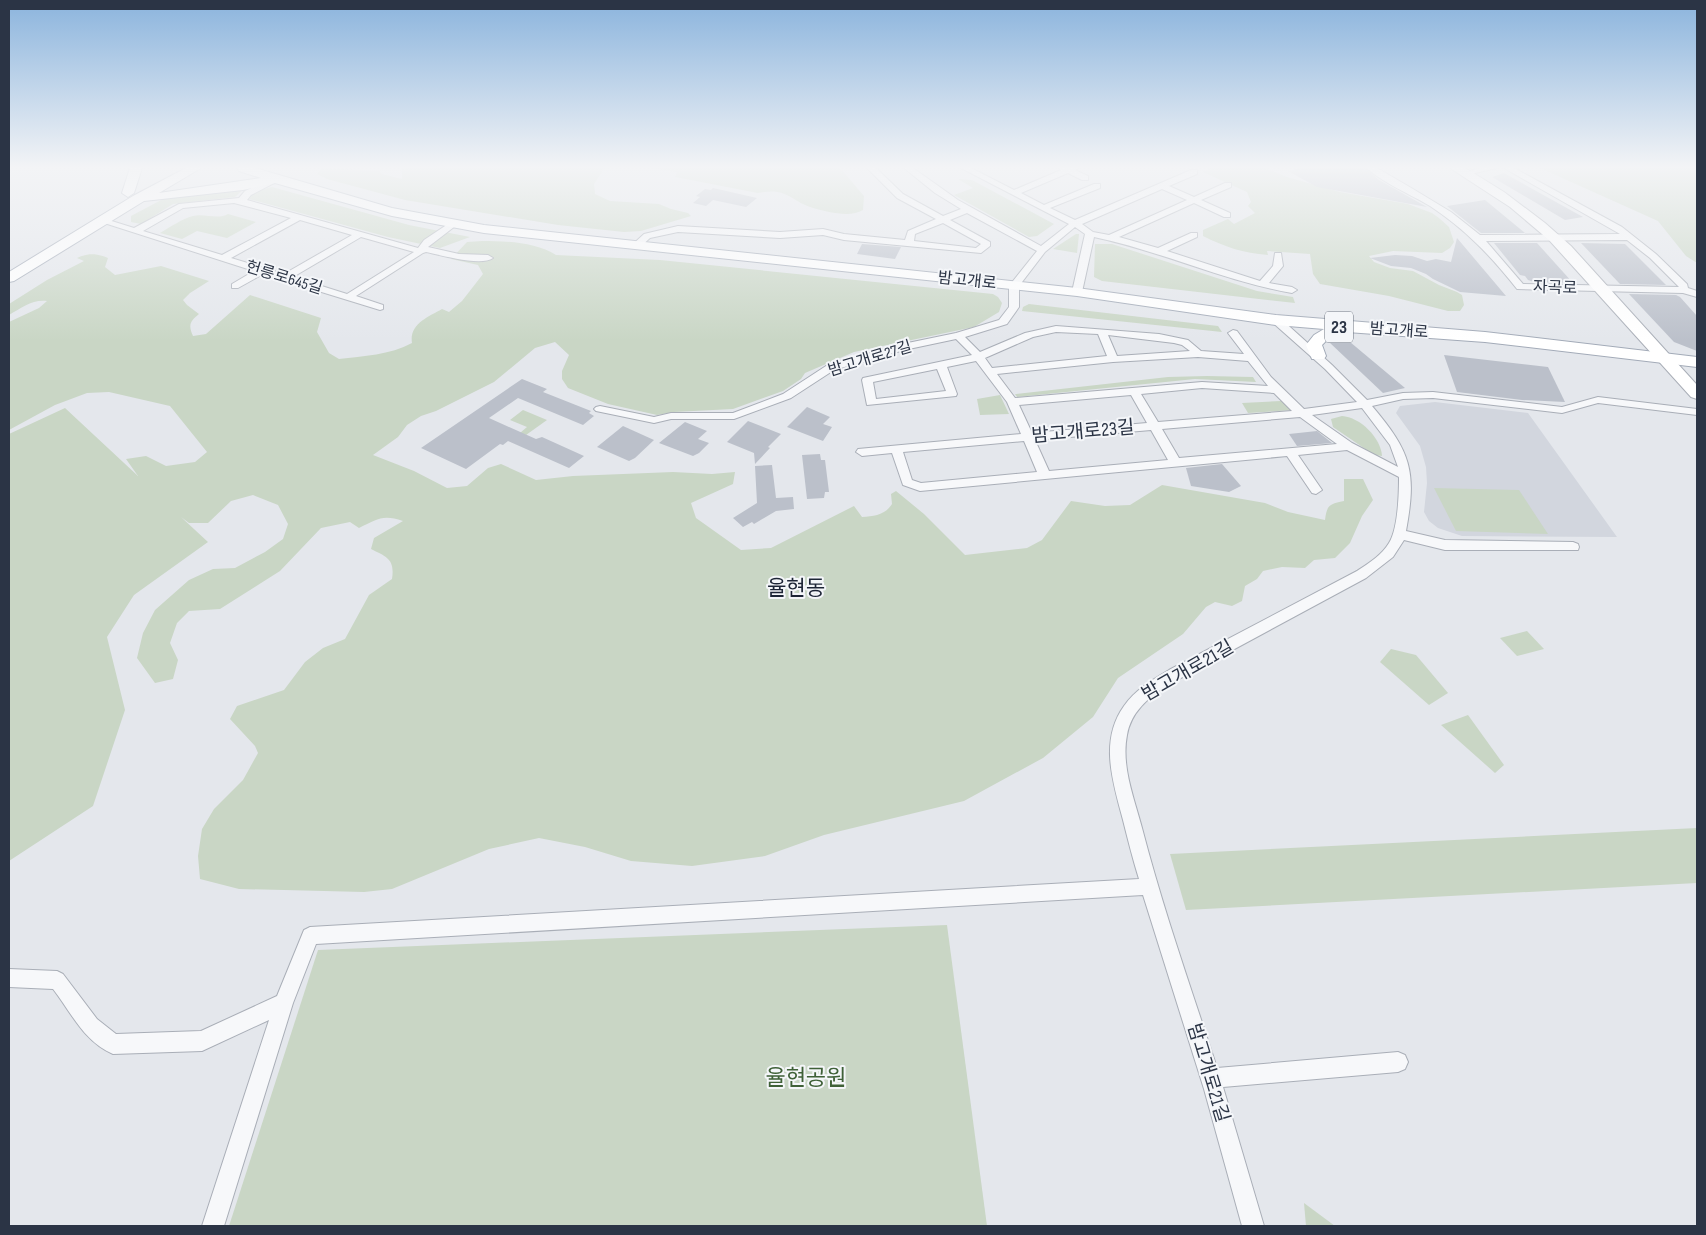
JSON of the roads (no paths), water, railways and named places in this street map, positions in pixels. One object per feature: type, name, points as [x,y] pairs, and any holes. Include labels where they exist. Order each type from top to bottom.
[{"type":"main road","points":[[64,229],[71,226]]},
{"type":"main road","points":[[9,278],[94,226]]},
{"type":"main road","name":"밤고개로","points":[[457,226],[1077,292],[1276,320],[1485,337],[1697,362]]},
{"type":"main road","name":"자곡로","points":[[1540,226],[1554,237],[1697,394]]},
{"type":"main road","points":[[1318,356],[1314,345],[1316,340],[1346,327]]},
{"type":"street","name":"헌릉로645길","points":[[118,226],[380,307]]},
{"type":"street","points":[[136,231],[146,226]]},
{"type":"street","points":[[222,259],[283,226]]},
{"type":"street","points":[[330,226],[420,251]]},
{"type":"street","points":[[420,251],[428,242],[450,226]]},
{"type":"street","points":[[909,243],[911,233],[927,226]]},
{"type":"street","points":[[636,246],[647,236],[678,229],[780,235],[823,232],[844,237],[978,250],[987,244],[954,226]]},
{"type":"street","points":[[999,226],[1042,250]]},
{"type":"street","points":[[1014,286],[1042,250],[1072,226]]},
{"type":"street","points":[[1077,226],[1090,234],[1112,237],[1262,285],[1292,290]]},
{"type":"street","points":[[1112,237],[1137,226]]},
{"type":"street","name":"자곡로","points":[[1462,226],[1478,238],[1520,287],[1602,289]]},
{"type":"street","points":[[1613,226],[1653,256],[1684,286],[1683,290]]},
{"type":"street","points":[[284,278],[360,234]]},
{"type":"street","points":[[1077,292],[1090,234]]},
{"type":"street","points":[[1158,252],[1194,235]]},
{"type":"street","points":[[1478,238],[1630,237]]},
{"type":"street","points":[[347,298],[426,249],[459,257],[488,258]]},
{"type":"street","points":[[1262,285],[1278,266],[1278,255]]},
{"type":"street","points":[[235,286],[261,271]]},
{"type":"street","name":"밤고개로27길","points":[[600,409],[654,420],[671,416],[734,416],[787,396],[830,368],[902,347],[958,336],[1003,322],[1014,307],[1014,286]]},
{"type":"street","points":[[1602,289],[1683,290],[1697,294]]},
{"type":"street","name":"밤고개로21길","points":[[1253,1226],[1210,1078],[1148,886],[1120,775],[1118,739],[1123,721],[1134,702],[1172,676],[1230,647],[1371,569],[1392,551],[1399,534],[1405,475],[1404,464],[1393,439],[1364,404],[1318,356],[1276,320]]},
{"type":"street","name":"밤고개로27길","points":[[942,364],[952,394],[871,403],[867,380],[942,364],[979,357],[1021,338],[1048,329],[1081,329],[1183,342],[1198,354]]},
{"type":"street","points":[[1102,332],[1113,359]]},
{"type":"street","points":[[1233,333],[1278,390],[1303,413],[1350,446],[1380,464],[1405,475]]},
{"type":"street","points":[[958,336],[979,357],[1012,402],[1045,476]]},
{"type":"street","points":[[990,372],[1113,359],[1198,354],[1252,358]]},
{"type":"street","name":"밤고개로23길","points":[[1012,402],[1202,385],[1278,390]]},
{"type":"street","points":[[1134,391],[1176,463]]},
{"type":"street","name":"밤고개로23길","points":[[862,452],[1303,413],[1402,396],[1433,396],[1562,410],[1572,410],[1591,401],[1598,400],[1697,412]]},
{"type":"street","name":"밤고개로23길","points":[[897,450],[907,482],[920,487],[1350,446]]},
{"type":"street","points":[[1290,452],[1316,490]]},
{"type":"street","points":[[1399,534],[1451,546],[1573,547]]},
{"type":"street","points":[[213,1226],[284,1003],[310,936],[1148,886]]},
{"type":"street","points":[[9,978],[57,980],[72,997],[90,1026],[113,1044],[202,1041],[284,1003]]},
{"type":"street","points":[[1210,1078],[1398,1062]]},
{"type":"district","name":"율현동","points":[[796,588]]},
{"type":"park label","name":"율현공원","points":[[806,1078]]}]
